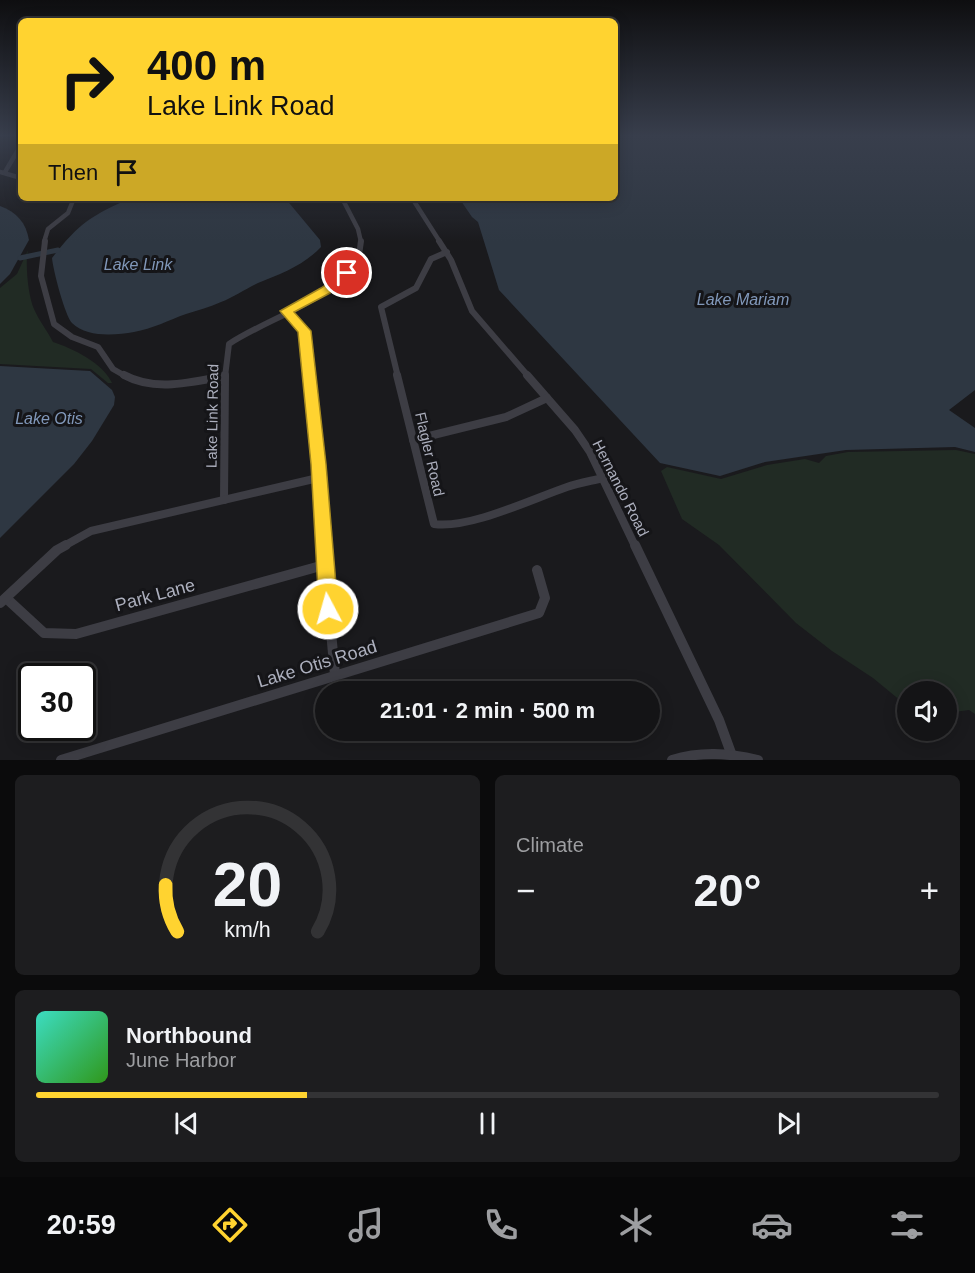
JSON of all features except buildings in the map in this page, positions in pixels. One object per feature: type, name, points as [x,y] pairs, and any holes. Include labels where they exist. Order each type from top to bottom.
[{"type":"street","points":[[2,172],[18,177]]},
{"type":"street","points":[[72,201],[65,216],[46,231],[41,276],[54,324],[72,337],[98,347],[113,369],[138,384],[178,385],[225,376]]},
{"type":"street","points":[[336,675],[304,331],[286,311],[325,291],[339,281],[355,263],[362,242],[360,232],[344,201]]},
{"type":"street","name":"Hernando Road","points":[[414,201],[447,252],[472,311],[585,444],[718,720],[731,753]]},
{"type":"street","name":"Flagler Road","points":[[447,252],[431,259],[416,288],[381,307],[432,520],[441,527],[518,507],[569,486],[603,478]]},
{"type":"street","name":"Lake Link Road","points":[[224,500],[226,351],[229,344],[238,337],[286,311]]},
{"type":"street","points":[[412,440],[506,417],[547,398]]},
{"type":"street","points":[[3,601],[57,549],[73,539],[120,523],[318,478]]},
{"type":"street","name":"Park Lane","points":[[3,601],[44,633],[75,634],[324,565]]},
{"type":"street","name":"Lake Otis Road","points":[[61,760],[539,613],[544,609],[545,602],[537,570]]},
{"type":"street","points":[[672,760],[699,753],[731,753],[758,760]]},
{"type":"shaded area","points":[[28,250],[27,271],[32,303],[38,318],[53,342],[78,352],[94,363],[102,369],[112,383],[108,383],[91,369],[0,364],[0,288],[17,274]]},
{"type":"shaded area","points":[[956,450],[975,454],[975,714],[969,710],[957,712],[957,681],[897,681],[897,698],[873,678],[832,651],[796,623],[719,545],[682,519],[661,471],[667,467],[721,479],[767,465],[805,459],[819,463],[826,456],[848,452]]},
{"type":"water","name":"Lake Mariam","points":[[618,170],[975,170],[975,390],[949,410],[975,428],[975,452],[955,447],[846,450],[765,462],[720,476],[660,463],[499,290],[478,222],[461,201],[618,201]]},
{"type":"water","name":"Lake Link","points":[[125,201],[288,201],[320,240],[321,247],[292,268],[213,305],[141,331],[119,334],[93,333],[78,328],[69,319],[52,258],[78,229],[106,210]]},
{"type":"water","points":[[0,206],[11,211],[20,219],[26,228],[29,240],[10,274],[0,284]]},
{"type":"water","name":"Lake Otis","points":[[0,366],[90,371],[112,390],[115,397],[114,405],[92,441],[74,464],[0,538]]},
{"type":"waterway","points":[[20,258],[58,250]]},
{"type":"route","points":[[328,609],[318,464],[304,331],[303,327],[286,311],[325,291],[347,273]]}]
